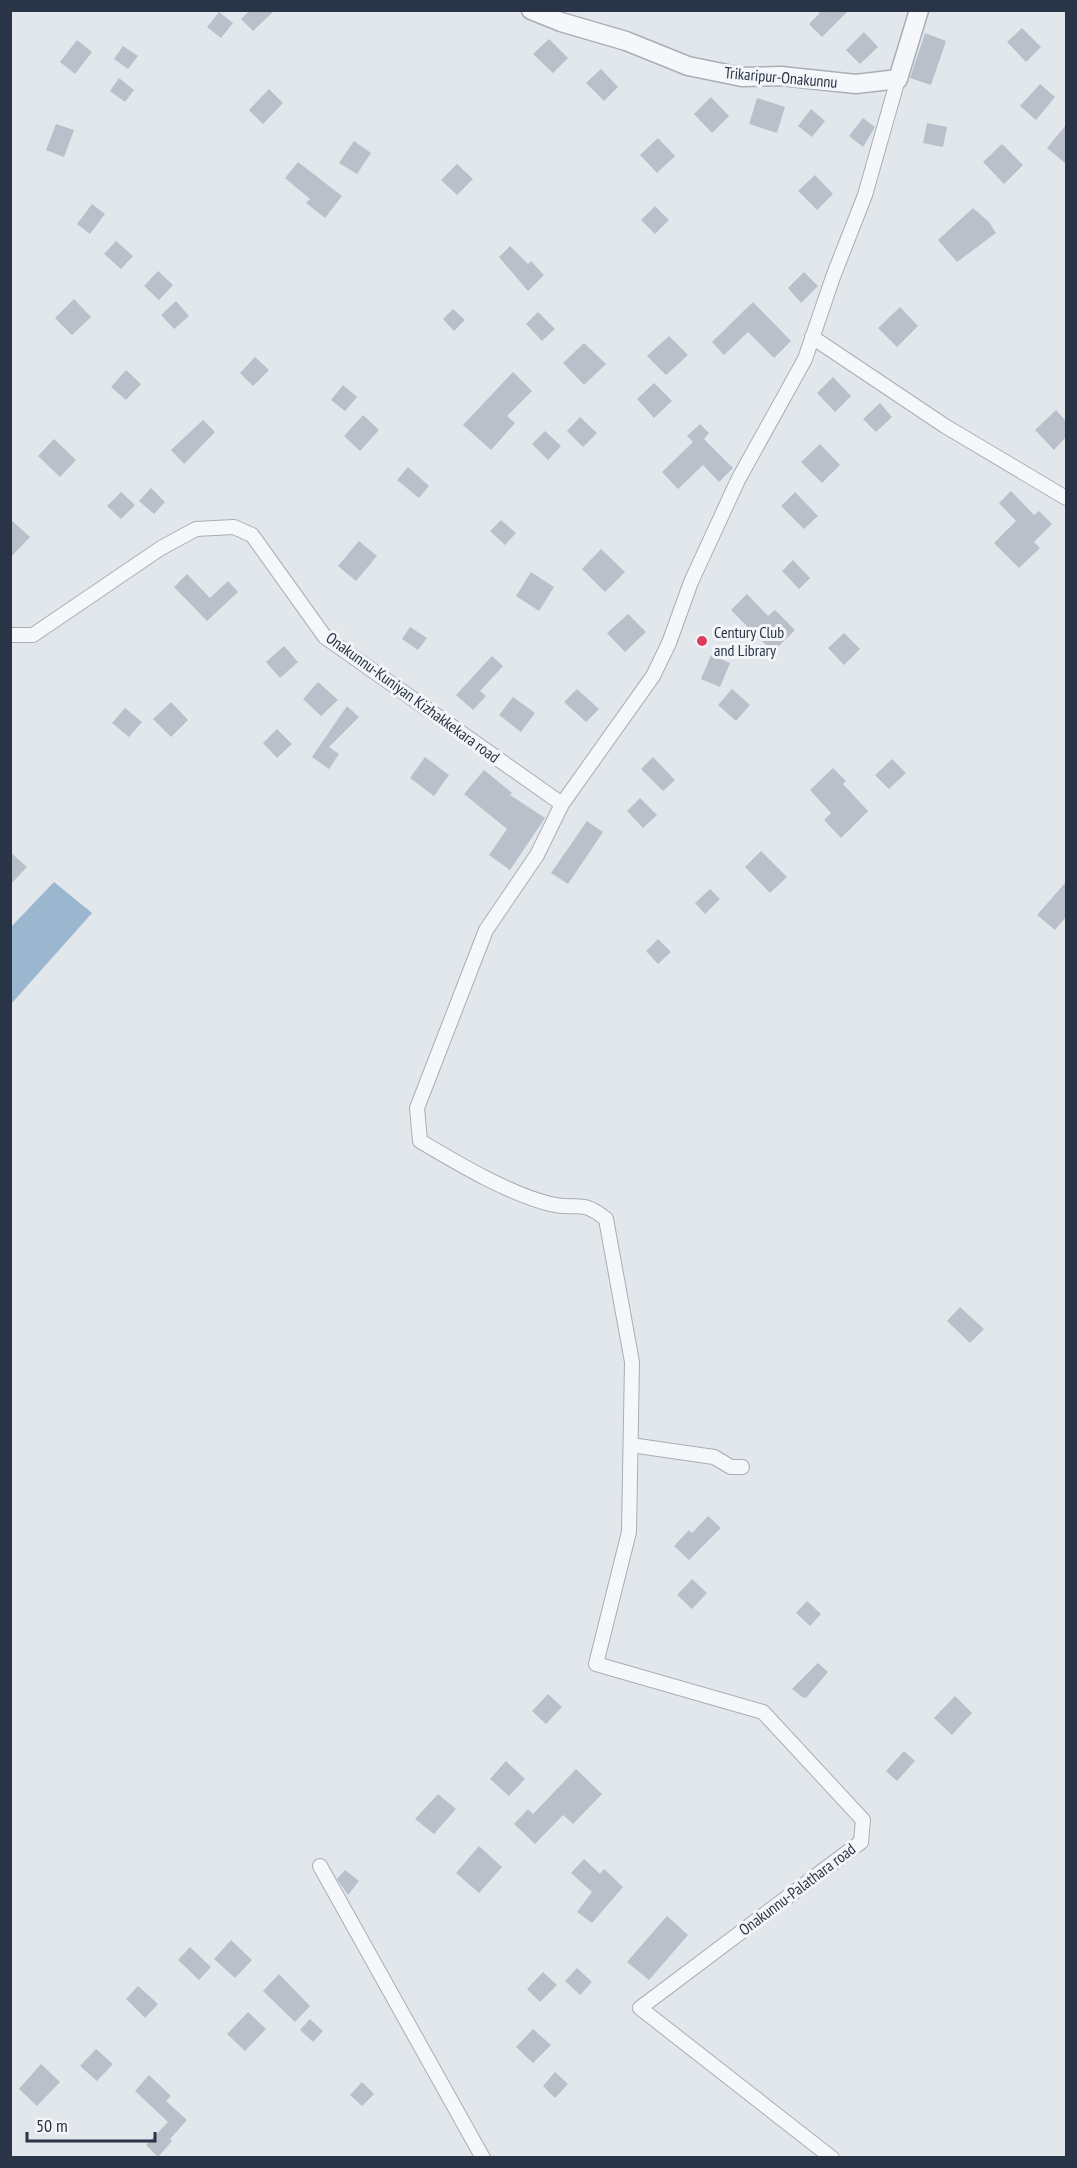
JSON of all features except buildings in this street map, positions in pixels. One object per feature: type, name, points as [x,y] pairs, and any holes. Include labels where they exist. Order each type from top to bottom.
[{"type":"street","name":"Trikaripur-Onakunnu","points":[[531,10],[561,22],[626,41],[688,66],[742,77],[781,76],[856,84],[897,79]]},
{"type":"street","points":[[562,804],[653,676],[669,644],[691,582],[738,480],[805,359],[866,195],[897,79],[919,10]]},
{"type":"street","points":[[812,337],[945,426],[1066,498]]},
{"type":"street","name":"Onakunnu-Kuniyan Kizhakkekara road","points":[[10,635],[33,635],[161,548],[196,529],[234,527],[252,535],[325,636],[562,804]]},
{"type":"street","name":"Onakunnu-Palathara road","points":[[562,804],[537,855],[486,930],[417,1108],[420,1141],[476,1174],[551,1204],[591,1207],[606,1219],[632,1362],[629,1532],[596,1664],[763,1712],[863,1820],[861,1842],[640,2008],[831,2157]]},
{"type":"street","points":[[630,1445],[714,1457],[730,1467],[742,1467]]},
{"type":"street","points":[[320,1866],[483,2157]]},
{"type":"water","points":[[54,882],[92,913],[11,1004],[11,927]]},
{"type":"place","name":"Century Club and Library","points":[[702,641]]}]
